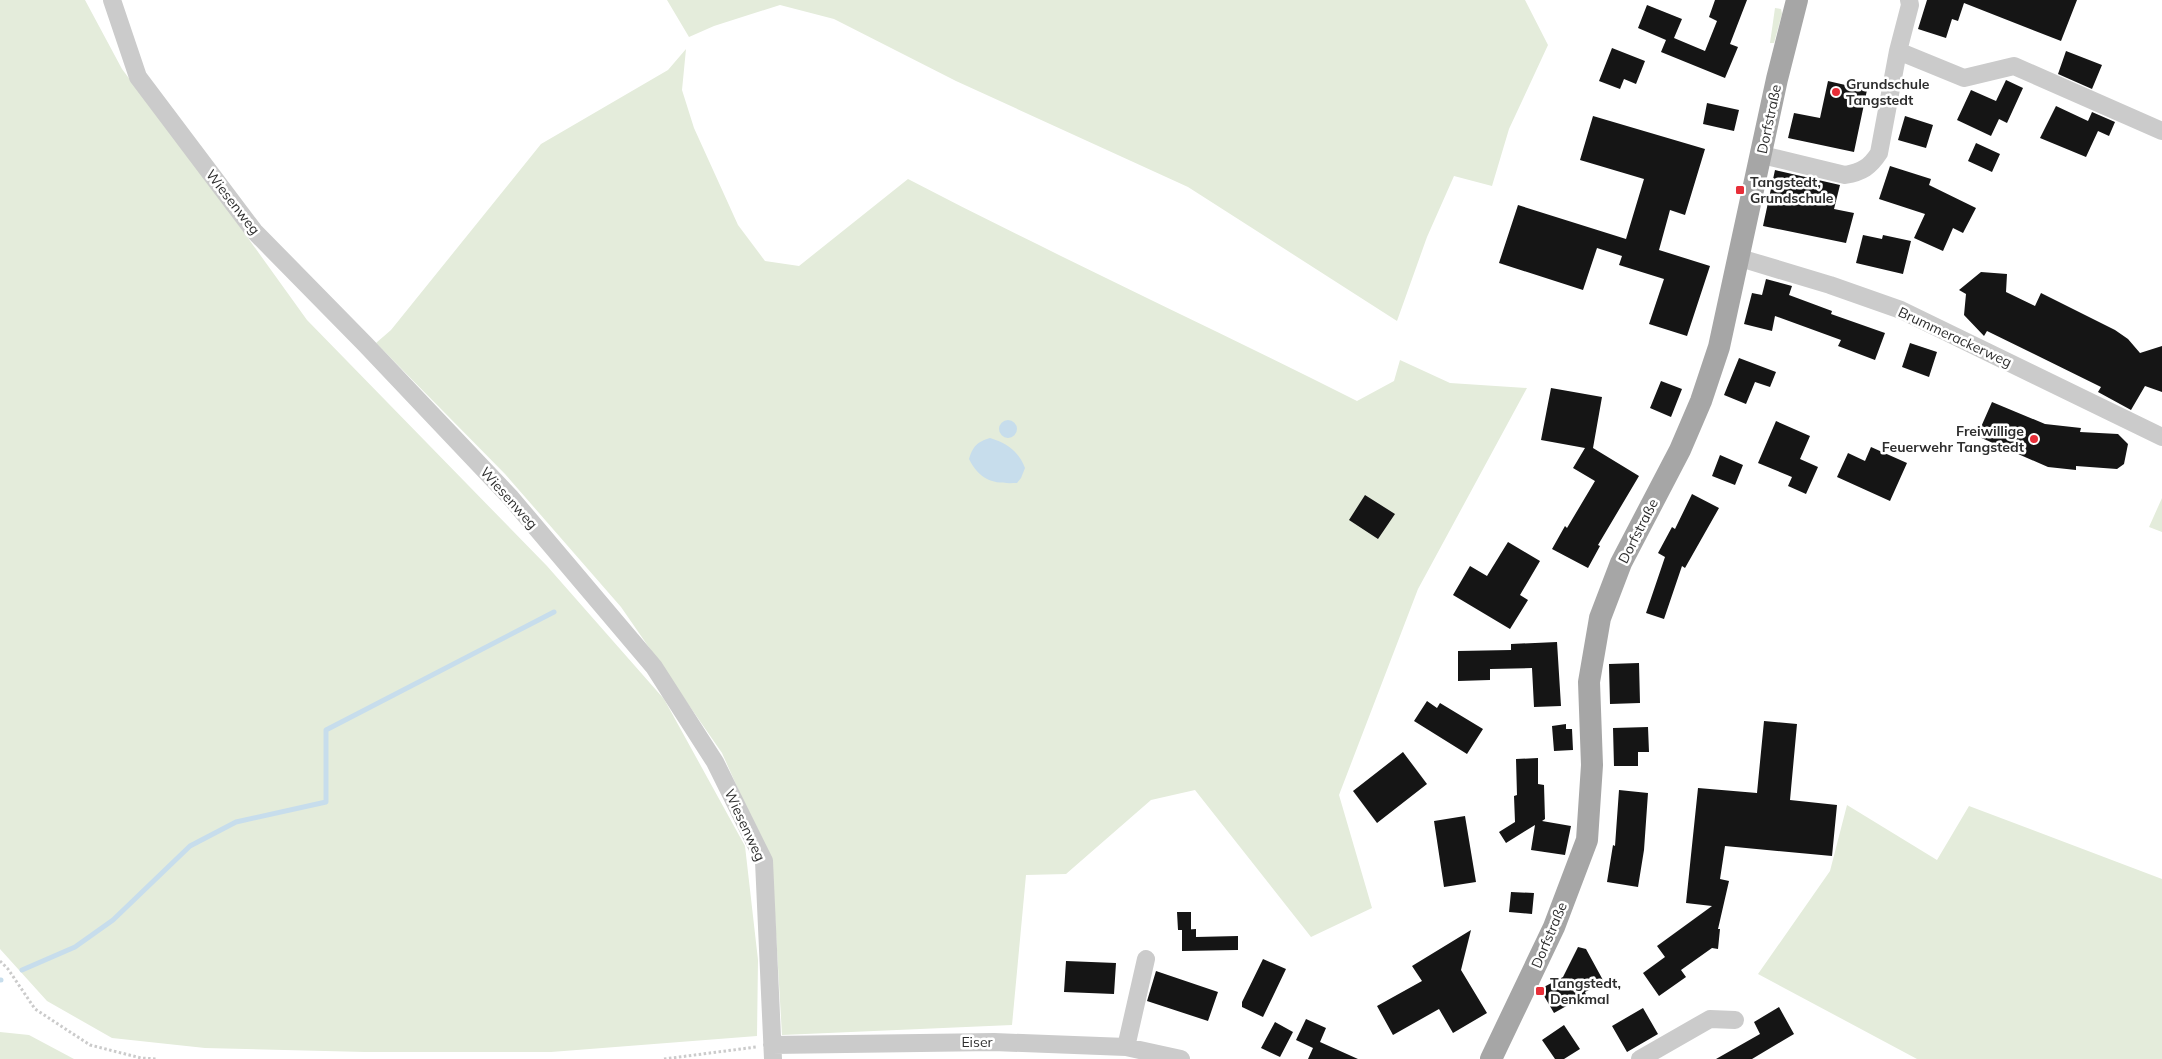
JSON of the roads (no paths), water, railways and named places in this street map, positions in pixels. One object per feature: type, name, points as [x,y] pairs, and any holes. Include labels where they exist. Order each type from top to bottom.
[{"type":"main road","name":"Dorfstraße","points":[[1491,1059],[1554,927],[1587,840],[1592,765],[1589,682],[1600,618],[1621,563],[1680,450],[1701,401],[1719,347],[1797,0]]},
{"type":"street","name":"Wiesenweg","points":[[112,0],[138,77],[254,231],[365,344],[511,498],[654,668],[715,762],[764,861],[772,1052]]},
{"type":"street","points":[[1762,156],[1845,175],[1859,173],[1871,165],[1879,153],[1898,51],[1910,5],[1909,0]]},
{"type":"street","points":[[1898,51],[1964,78],[2014,66],[2162,131]]},
{"type":"street","name":"Brummerackerweg","points":[[1740,258],[1830,285],[1901,310],[2162,437]]},
{"type":"street","points":[[1126,1047],[1146,959]]},
{"type":"street","points":[[1640,1059],[1710,1019],[1735,1020]]},
{"type":"street","name":"Eiser","points":[[772,1052],[994,1042],[1126,1047],[1181,1059]]},
{"type":"water","points":[[1008,420],[1014,423],[1017,429],[1014,435],[1008,438],[1002,435],[999,429],[1002,423]]},
{"type":"water","points":[[990,438],[1012,449],[1022,462],[1025,468],[1017,483],[1001,483],[989,480],[983,477],[973,466],[969,459],[972,451],[976,445]]},
{"type":"waterway","points":[[22,970],[75,947],[113,920],[190,846],[236,822],[326,802],[326,730],[554,612]]},
{"type":"place","name":"Grundschule Tangstedt","points":[[1836,92]]},
{"type":"place","name":"Tangstedt, Grundschule","points":[[1740,190]]},
{"type":"place","name":"Freiwillige Feuerwehr Tangstedt","points":[[2034,439]]},
{"type":"place","name":"Tangstedt, Denkmal","points":[[1540,991]]}]
